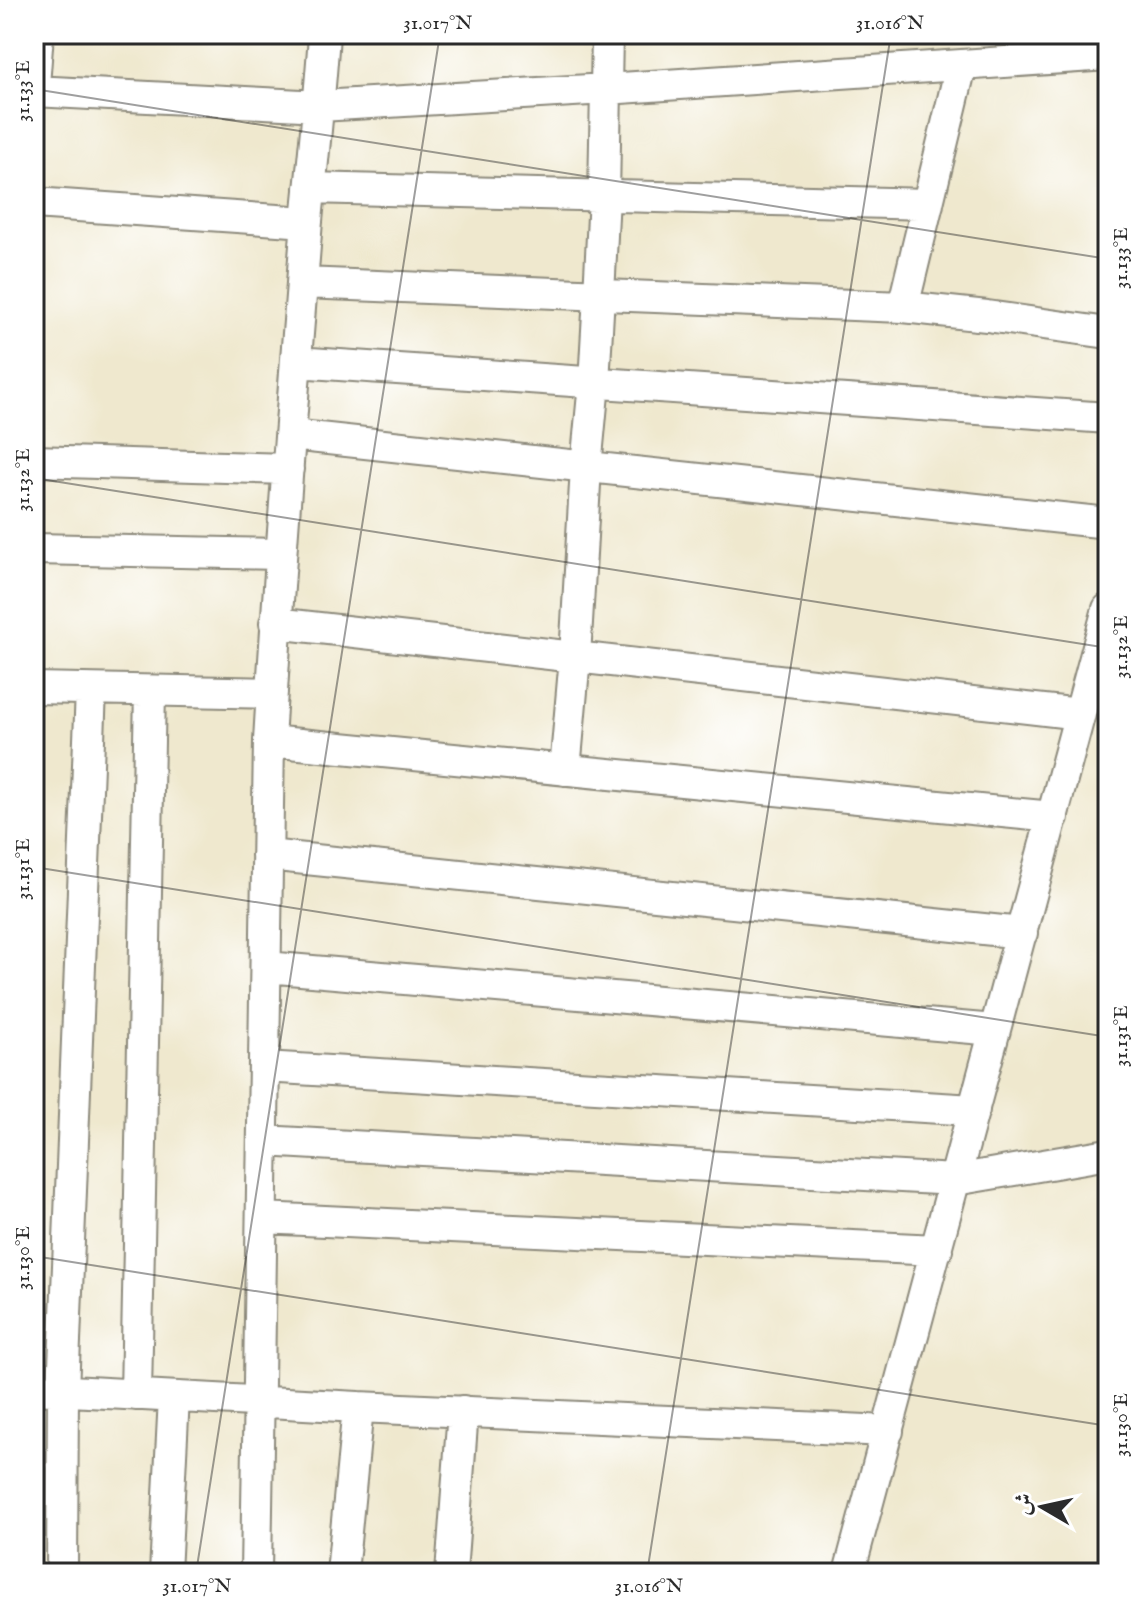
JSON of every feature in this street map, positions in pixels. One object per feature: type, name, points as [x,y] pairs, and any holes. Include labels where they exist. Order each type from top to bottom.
[{"type":"street","points":[[34,85],[38,34]]},
{"type":"street","points":[[256,1573],[269,741],[275,623],[324,34]]},
{"type":"street","points":[[565,770],[594,383],[604,196],[607,34]]},
{"type":"street","points":[[34,91],[320,106],[1108,55]]},
{"type":"street","points":[[903,307],[961,66]]},
{"type":"street","points":[[310,188],[928,204]]},
{"type":"street","points":[[34,203],[307,222]]},
{"type":"street","points":[[303,283],[903,307],[1108,333]]},
{"type":"street","points":[[296,362],[1108,418]]},
{"type":"street","points":[[291,435],[1108,523]]},
{"type":"street","points":[[34,461],[288,469]]},
{"type":"street","points":[[34,549],[281,554]]},
{"type":"street","points":[[849,1573],[1108,609]]},
{"type":"street","points":[[275,623],[1080,714]]},
{"type":"street","points":[[34,688],[272,693]]},
{"type":"street","points":[[62,1573],[49,1390],[91,690]]},
{"type":"street","points":[[136,1395],[150,691]]},
{"type":"street","points":[[269,741],[1053,817]]},
{"type":"street","points":[[267,855],[1022,933]]},
{"type":"street","points":[[266,967],[995,1030]]},
{"type":"street","points":[[264,1067],[974,1110]]},
{"type":"street","points":[[263,1141],[955,1180],[1108,1154]]},
{"type":"street","points":[[262,1218],[937,1250]]},
{"type":"street","points":[[49,1390],[888,1431]]},
{"type":"street","points":[[165,1573],[174,1397]]},
{"type":"street","points":[[342,1573],[358,1407]]},
{"type":"street","points":[[451,1573],[463,1411]]}]
